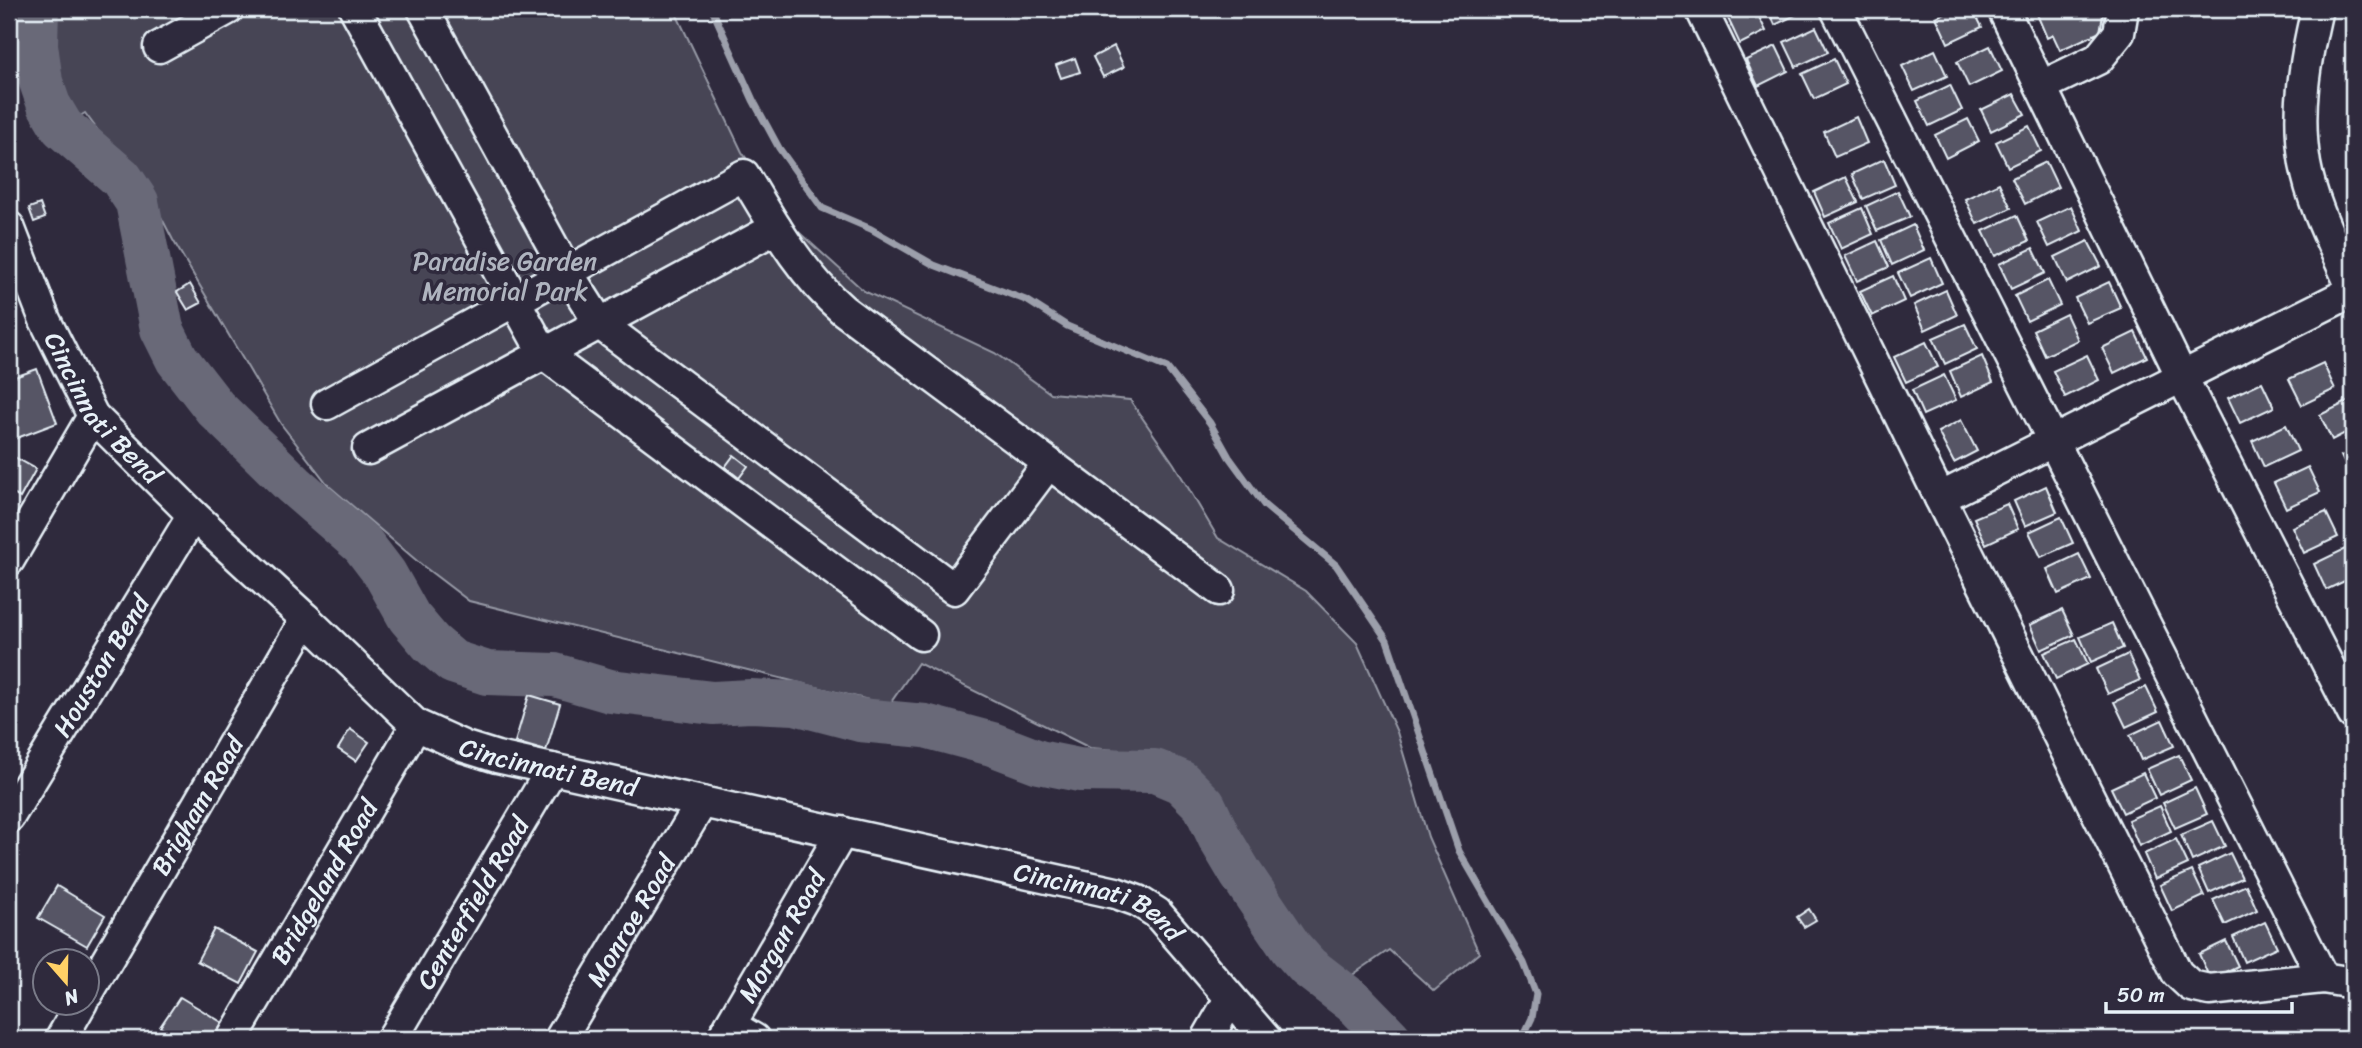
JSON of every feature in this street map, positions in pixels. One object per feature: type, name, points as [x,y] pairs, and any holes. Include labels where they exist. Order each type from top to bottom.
[{"type":"street","points":[[159,47],[228,9]]},
{"type":"street","points":[[355,9],[544,354],[921,635]]},
{"type":"street","points":[[423,9],[567,272],[600,324],[954,589],[1048,464]]},
{"type":"street","points":[[1701,9],[1940,498],[2177,973],[2190,986],[2209,990],[2323,978],[2353,982]]},
{"type":"street","points":[[1836,9],[2323,978]]},
{"type":"street","points":[[2003,9],[2182,377],[2353,714]]},
{"type":"street","points":[[2042,86],[2098,59],[2119,33],[2123,9]]},
{"type":"street","points":[[1940,498],[2353,290],[2316,203],[2305,165],[2301,120],[2305,61],[2316,9]]},
{"type":"street","points":[[327,404],[744,175],[776,228],[815,284],[842,310],[1219,590]]},
{"type":"street","name":"Cincinnati Bend","points":[[9,227],[45,320],[93,416],[193,515],[416,725],[486,754],[1116,893],[1138,901],[1157,913],[1266,1039]]},
{"type":"street","points":[[368,449],[776,228]]},
{"type":"street","points":[[9,560],[93,416]]},
{"type":"street","name":"Houston Bend","points":[[9,817],[193,515]]},
{"type":"street","name":"Brigham Road","points":[[102,969],[306,619]]},
{"type":"street","name":"Bridgeland Road","points":[[232,1039],[416,725]]},
{"type":"street","name":"Centerfield Road","points":[[392,1039],[552,769]]},
{"type":"street","name":"Monroe Road","points":[[560,1039],[702,802]]},
{"type":"street","name":"Morgan Road","points":[[735,1035],[842,832]]},
{"type":"street","points":[[1206,1039],[1230,999]]},
{"type":"street","points":[[61,1039],[74,1016]]},
{"type":"green space","name":"Paradise Garden Memorial Park","points":[[37,9],[674,9],[742,152],[792,226],[864,291],[995,353],[1050,393],[1130,400],[1174,464],[1218,538],[1306,591],[1357,643],[1397,732],[1428,837],[1479,953],[1434,991],[1389,950],[1345,980],[1268,902],[1234,857],[1198,773],[1169,754],[1090,748],[918,663],[889,705],[469,601],[423,566],[329,486],[281,424],[173,240],[137,170],[102,136],[85,113],[62,127],[48,98],[40,70]]},
{"type":"building","points":[[1755,9],[1766,31],[1740,44],[1724,10]]},
{"type":"building","points":[[1768,9],[1808,9],[1775,25]]},
{"type":"building","points":[[1954,9],[1973,9],[1982,27],[1948,43],[1936,17]]},
{"type":"building","points":[[2044,9],[2104,9],[2100,32],[2060,50],[2053,35],[2047,38],[2036,12]]},
{"type":"building","points":[[1816,27],[1828,52],[1796,67],[1784,42]]},
{"type":"building","points":[[1114,46],[1124,67],[1103,77],[1093,57]]},
{"type":"building","points":[[1776,46],[1788,71],[1758,86],[1746,60]]},
{"type":"building","points":[[1990,46],[2002,71],[1969,87],[1957,62]]},
{"type":"building","points":[[1935,50],[1947,76],[1914,91],[1902,66]]},
{"type":"building","points":[[1075,58],[1080,72],[1061,78],[1056,65]]},
{"type":"building","points":[[1834,59],[1846,84],[1814,99],[1802,74]]},
{"type":"building","points":[[1950,85],[1962,110],[1929,126],[1917,101]]},
{"type":"building","points":[[2014,94],[2025,114],[1991,131],[1981,110]]},
{"type":"building","points":[[1856,117],[1867,143],[1835,157],[1824,132]]},
{"type":"building","points":[[1968,119],[1979,141],[1946,158],[1935,135]]},
{"type":"building","points":[[2029,126],[2041,151],[2008,167],[1996,142]]},
{"type":"building","points":[[1884,159],[1895,185],[1863,199],[1852,174]]},
{"type":"building","points":[[2046,162],[2058,187],[2025,204],[2012,178]]},
{"type":"building","points":[[1846,177],[1858,202],[1825,217],[1814,192]]},
{"type":"building","points":[[1999,183],[2011,208],[1977,224],[1965,199]]},
{"type":"building","points":[[1898,191],[1910,217],[1877,231],[1866,206]]},
{"type":"building","points":[[40,204],[45,218],[34,222],[29,208]]},
{"type":"building","points":[[2071,206],[2082,231],[2049,247],[2037,222]]},
{"type":"building","points":[[1862,208],[1873,234],[1841,249],[1829,223]]},
{"type":"building","points":[[2017,215],[2029,241],[1995,256],[1983,231]]},
{"type":"building","points":[[1913,225],[1924,250],[1892,265],[1881,240]]},
{"type":"building","points":[[1877,241],[1889,267],[1857,281],[1845,256]]},
{"type":"building","points":[[2088,241],[2101,266],[2067,283],[2055,257]]},
{"type":"building","points":[[2033,248],[2045,273],[2011,289],[1999,264]]},
{"type":"building","points":[[1931,258],[1942,283],[1910,298],[1898,273]]},
{"type":"building","points":[[1893,276],[1904,301],[1872,316],[1860,291]]},
{"type":"building","points":[[2048,280],[2060,305],[2027,321],[2015,296]]},
{"type":"building","points":[[2109,282],[2121,308],[2087,323],[2075,298]]},
{"type":"building","points":[[190,284],[201,303],[188,310],[177,292]]},
{"type":"building","points":[[1946,290],[1957,315],[1925,330],[1914,305]]},
{"type":"building","points":[[2066,314],[2078,340],[2045,356],[2033,330]]},
{"type":"building","points":[[1965,324],[1977,349],[1945,364],[1933,338]]},
{"type":"building","points":[[2135,332],[2147,357],[2114,373],[2102,348]]},
{"type":"building","points":[[1926,342],[1938,367],[1906,382],[1894,357]]},
{"type":"building","points":[[2087,355],[2099,380],[2065,397],[2053,371]]},
{"type":"building","points":[[1982,356],[1993,382],[1961,397],[1950,371]]},
{"type":"building","points":[[2323,363],[2335,389],[2302,405],[2289,379]]},
{"type":"building","points":[[37,369],[57,423],[9,441],[9,379]]},
{"type":"building","points":[[1944,375],[1956,400],[1923,415],[1912,390]]},
{"type":"building","points":[[2262,382],[2274,407],[2240,423],[2228,398]]},
{"type":"building","points":[[2353,399],[2353,429],[2332,440],[2320,415]]},
{"type":"building","points":[[1961,420],[1977,451],[1954,463],[1938,432]]},
{"type":"building","points":[[2286,425],[2298,451],[2264,467],[2252,441]]},
{"type":"building","points":[[2353,450],[2353,481],[2341,456]]},
{"type":"building","points":[[9,454],[36,469],[20,498],[9,491]]},
{"type":"building","points":[[734,455],[748,466],[739,478],[725,467]]},
{"type":"building","points":[[2308,467],[2320,492],[2286,508],[2274,483]]},
{"type":"building","points":[[2046,486],[2057,512],[2025,526],[2014,501]]},
{"type":"building","points":[[2007,504],[2018,529],[1986,544],[1974,518]]},
{"type":"building","points":[[2326,512],[2338,537],[2304,553],[2292,527]]},
{"type":"building","points":[[2061,517],[2073,543],[2041,557],[2029,532]]},
{"type":"building","points":[[2347,548],[2353,561],[2353,577],[2326,590],[2314,564]]},
{"type":"building","points":[[2079,554],[2091,579],[2058,594],[2047,569]]},
{"type":"building","points":[[2062,610],[2074,635],[2041,650],[2030,625]]},
{"type":"building","points":[[2112,623],[2123,648],[2091,662],[2080,637]]},
{"type":"building","points":[[2076,639],[2088,664],[2056,679],[2044,653]]},
{"type":"building","points":[[2128,654],[2140,680],[2108,694],[2096,669]]},
{"type":"building","points":[[2146,687],[2158,712],[2126,727],[2114,702]]},
{"type":"building","points":[[529,695],[560,704],[546,751],[515,742]]},
{"type":"building","points":[[2162,720],[2174,746],[2141,760],[2130,735]]},
{"type":"building","points":[[350,729],[369,742],[356,761],[338,749]]},
{"type":"building","points":[[2179,755],[2191,780],[2159,795],[2147,769]]},
{"type":"building","points":[[2143,773],[2155,798],[2123,813],[2111,788]]},
{"type":"building","points":[[2195,788],[2207,814],[2175,828],[2163,803]]},
{"type":"building","points":[[2160,806],[2171,831],[2139,846],[2128,820]]},
{"type":"building","points":[[2213,821],[2225,846],[2192,861],[2181,835]]},
{"type":"building","points":[[2176,839],[2188,864],[2155,879],[2144,854]]},
{"type":"building","points":[[2230,853],[2242,878],[2209,893],[2198,868]]},
{"type":"building","points":[[2192,871],[2204,896],[2172,911],[2160,885]]},
{"type":"building","points":[[2246,885],[2257,910],[2225,925],[2213,900]]},
{"type":"building","points":[[57,886],[105,915],[87,946],[38,918]]},
{"type":"building","points":[[1809,909],[1816,920],[1804,927],[1797,917]]},
{"type":"building","points":[[2265,922],[2277,947],[2244,962],[2233,937]]},
{"type":"building","points":[[214,929],[258,952],[241,984],[197,961]]},
{"type":"building","points":[[2226,941],[2238,966],[2210,979],[2199,954]]},
{"type":"building","points":[[180,997],[223,1023],[213,1039],[180,1039],[160,1027]]},
{"type":"waterway","points":[[37,9],[36,45],[41,82],[49,105],[62,127],[121,178],[137,202],[162,329],[177,359],[215,408],[294,485],[363,545],[385,574],[409,617],[431,643],[453,662],[487,673],[555,675],[610,691],[713,703],[795,703],[860,720],[925,726],[992,744],[1039,762],[1079,770],[1155,771],[1181,782],[1204,805],[1241,874],[1291,948],[1308,967],[1356,1004],[1390,1039]]},
{"type":"waterway","points":[[712,9],[753,100],[779,148],[822,208],[871,229],[934,265],[1028,301],[1067,326],[1167,368],[1210,423],[1229,457],[1264,505],[1336,565],[1387,640],[1459,851],[1524,963],[1536,994],[1532,1018],[1522,1039]]}]
